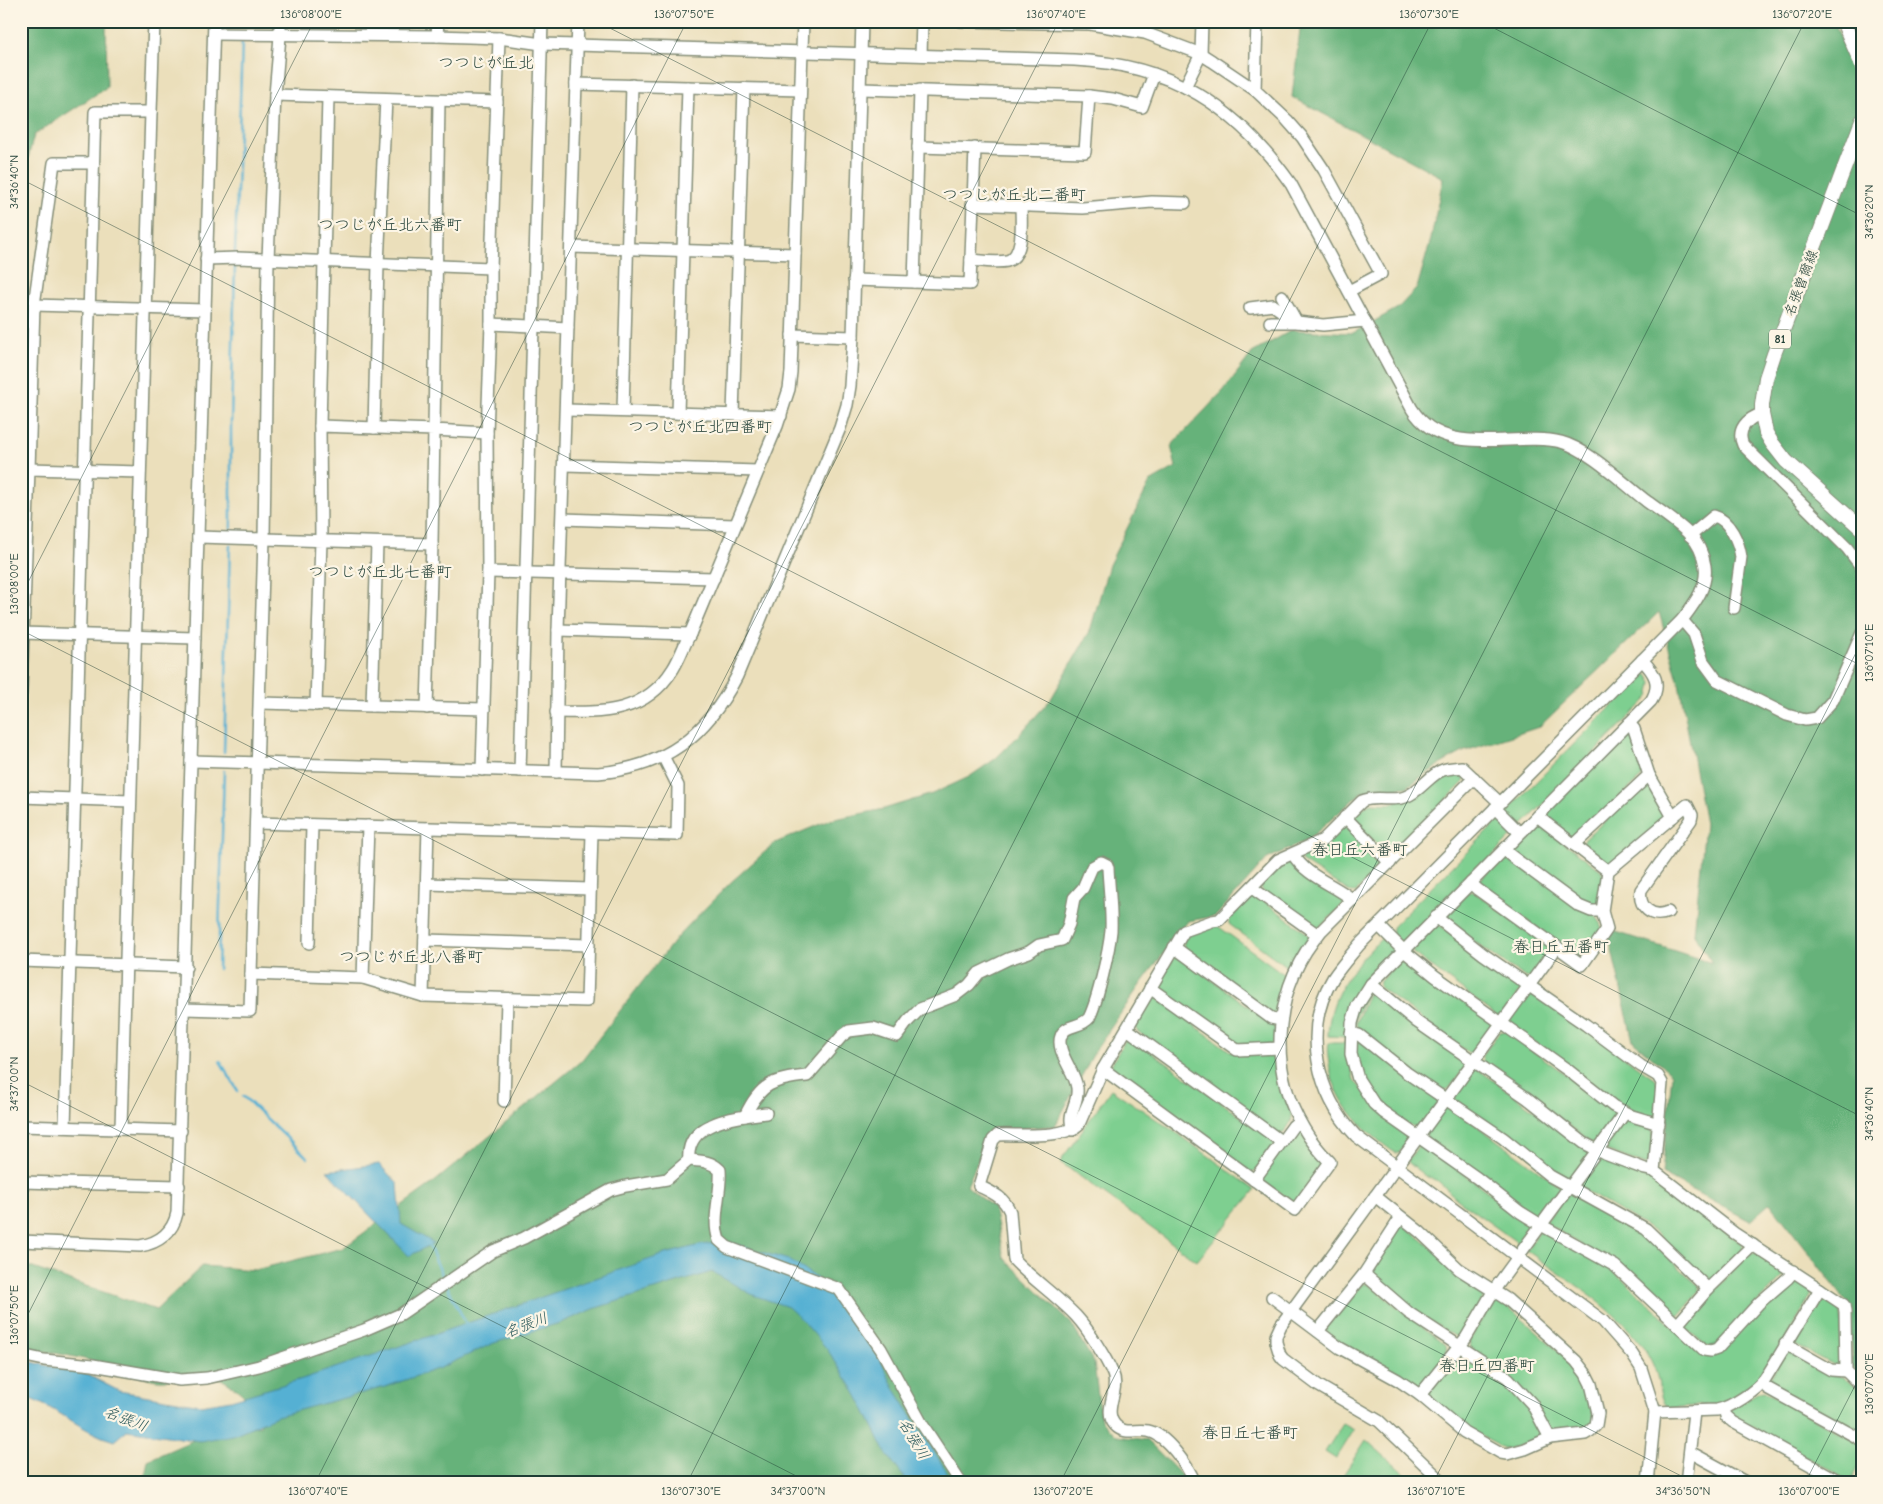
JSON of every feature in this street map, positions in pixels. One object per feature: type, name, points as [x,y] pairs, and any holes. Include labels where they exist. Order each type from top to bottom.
[{"type":"main road","points":[[1846,21],[1845,26],[1862,64]]},
{"type":"main road","name":"名張曽爾線","points":[[1862,121],[1774,354],[1766,378],[1762,414],[1766,433],[1778,452],[1862,529]]},
{"type":"street","points":[[121,1128],[154,21]]},
{"type":"street","points":[[21,1241],[149,1245],[163,1237],[173,1227],[177,1214],[214,21]]},
{"type":"street","points":[[184,1009],[250,1011],[264,538],[268,259],[280,21]]},
{"type":"street","points":[[437,36],[438,21]]},
{"type":"street","points":[[520,770],[542,21]]},
{"type":"street","points":[[556,772],[558,630],[565,465],[578,21]]},
{"type":"street","points":[[556,712],[603,712],[622,708],[638,701],[655,690],[669,676],[690,634],[781,416],[789,389],[803,21]]},
{"type":"street","points":[[191,761],[611,772],[636,767],[663,756],[691,738],[706,723],[724,702],[737,676],[840,428],[850,386],[862,21]]},
{"type":"street","points":[[921,55],[922,21]]},
{"type":"street","points":[[960,21],[1090,23],[1146,27],[1201,54],[1238,77],[1287,120],[1316,157],[1380,274],[1349,291]]},
{"type":"street","points":[[1185,87],[1201,54],[1202,21]]},
{"type":"street","points":[[1255,90],[1257,21]]},
{"type":"street","points":[[214,34],[437,36],[499,38],[542,44],[1088,60],[1118,64],[1154,74],[1209,100],[1234,118],[1273,158],[1291,184],[1412,409],[1427,426],[1440,434],[1456,439],[1551,441],[1571,446],[1591,458],[1690,536],[1703,557],[1705,576],[1699,596],[1682,620],[1360,945],[1334,977],[1327,990],[1318,1021],[1317,1059],[1325,1090],[1342,1120],[1356,1136],[1520,1254],[1603,1321],[1632,1354],[1641,1368],[1655,1412],[1648,1483]]},
{"type":"street","points":[[482,770],[488,572],[491,268],[499,38]]},
{"type":"street","points":[[861,89],[1089,96],[1142,107],[1154,74]]},
{"type":"street","points":[[576,84],[800,90]]},
{"type":"street","points":[[623,411],[632,85]]},
{"type":"street","points":[[678,412],[688,86]]},
{"type":"street","points":[[733,414],[744,88]]},
{"type":"street","points":[[914,282],[920,90]]},
{"type":"street","points":[[275,95],[497,102]]},
{"type":"street","points":[[918,147],[1085,152],[1089,96]]},
{"type":"street","points":[[316,705],[323,261],[328,97]]},
{"type":"street","points":[[374,428],[378,264],[386,99]]},
{"type":"street","points":[[428,708],[439,101]]},
{"type":"street","points":[[65,1127],[95,112],[151,112]]},
{"type":"street","points":[[854,280],[970,284],[975,148]]},
{"type":"street","points":[[21,693],[25,408],[34,305],[54,163],[93,163]]},
{"type":"street","points":[[972,204],[1082,208],[1152,202],[1185,203]]},
{"type":"street","points":[[971,260],[1007,261],[1014,256],[1020,245],[1021,206]]},
{"type":"street","points":[[571,247],[795,254]]},
{"type":"street","points":[[206,260],[268,259],[491,268]]},
{"type":"street","points":[[1282,296],[1297,322]]},
{"type":"street","points":[[34,305],[205,310]]},
{"type":"street","points":[[1250,308],[1273,305],[1297,322]]},
{"type":"street","points":[[1270,322],[1297,322],[1323,325],[1365,321]]},
{"type":"street","points":[[491,324],[568,328]]},
{"type":"street","points":[[792,335],[853,337]]},
{"type":"street","points":[[566,410],[781,416]]},
{"type":"street","points":[[1762,414],[1748,421],[1743,426],[1740,432],[1740,440],[1743,445],[1847,548],[1862,568]]},
{"type":"street","points":[[320,426],[488,433]]},
{"type":"street","points":[[565,465],[758,471]]},
{"type":"street","points":[[25,469],[140,472]]},
{"type":"street","points":[[1690,536],[1714,516],[1720,518],[1733,535],[1740,549],[1741,557],[1734,608]]},
{"type":"street","points":[[563,519],[735,525]]},
{"type":"street","points":[[198,537],[432,544]]},
{"type":"street","points":[[372,706],[377,543]]},
{"type":"street","points":[[488,572],[714,578]]},
{"type":"street","points":[[1682,620],[1694,634],[1703,661],[1717,680],[1787,715],[1805,720],[1817,718],[1833,700],[1862,633]]},
{"type":"street","points":[[558,630],[690,634]]},
{"type":"street","points":[[22,633],[195,638]]},
{"type":"street","points":[[1642,660],[1655,675],[1657,684],[1656,692],[1651,701],[1371,984],[1357,1006],[1352,1023],[1351,1054],[1353,1067],[1364,1091],[1383,1112],[1541,1225],[1615,1266],[1700,1348],[1708,1351],[1717,1349],[1758,1303],[1794,1271]]},
{"type":"street","points":[[260,703],[484,709]]},
{"type":"street","points":[[1629,723],[1634,728],[1649,775],[1673,817]]},
{"type":"street","points":[[256,823],[677,835],[678,786],[663,756]]},
{"type":"street","points":[[1195,1483],[1184,1463],[1158,1435],[1148,1431],[1123,1431],[1114,1424],[1110,1414],[1114,1378],[1088,1331],[1076,1316],[1014,1260],[1010,1212],[998,1196],[979,1186],[993,1140],[998,1135],[1064,1133],[1073,1130],[1079,1124],[1103,1069],[1184,931],[1219,920],[1278,860],[1323,840],[1359,803],[1366,799],[1393,800],[1410,795],[1441,770],[1462,767],[1474,778],[1517,830]]},
{"type":"street","points":[[1574,845],[1649,775]]},
{"type":"street","points":[[1103,1069],[1294,1210],[1330,1162],[1311,1140],[1299,1121],[1282,1072],[1280,1048],[1281,1020],[1286,996],[1294,974],[1318,935],[1474,778]]},
{"type":"street","points":[[21,797],[130,801]]},
{"type":"street","points":[[1471,883],[1582,965],[1607,929],[1602,911],[1608,870],[1687,805],[1692,815],[1691,820],[1640,894],[1642,905],[1649,912],[1660,915],[1668,912]]},
{"type":"street","points":[[1537,816],[1608,870]]},
{"type":"street","points":[[1345,817],[1390,862]]},
{"type":"street","points":[[309,943],[312,825]]},
{"type":"street","points":[[364,978],[368,826]]},
{"type":"street","points":[[423,996],[428,828]]},
{"type":"street","points":[[251,974],[364,978],[423,996],[586,1001],[592,833]]},
{"type":"street","points":[[1505,849],[1510,855],[1579,906],[1591,911],[1602,911]]},
{"type":"street","points":[[1292,854],[1298,863],[1318,879],[1342,890],[1353,900]]},
{"type":"street","points":[[745,1116],[755,1097],[764,1088],[782,1079],[807,1076],[846,1032],[873,1028],[898,1036],[908,1021],[920,1009],[956,995],[969,985],[979,973],[1008,959],[1029,952],[1039,945],[1062,940],[1069,924],[1074,898],[1083,888],[1092,867],[1101,862],[1107,865],[1108,868],[1111,933],[1106,958],[1089,1018],[1085,1024],[1067,1028],[1062,1033],[1060,1040],[1061,1048],[1077,1088],[1069,1120],[1073,1130]]},
{"type":"street","points":[[426,884],[590,889]]},
{"type":"street","points":[[1252,888],[1318,935]]},
{"type":"street","points":[[1436,917],[1483,954],[1586,1024],[1641,1066],[1658,1076],[1662,1083],[1654,1171]]},
{"type":"street","points":[[1379,926],[1404,951],[1445,984],[1502,1022],[1613,1106],[1625,1113],[1659,1124]]},
{"type":"street","points":[[425,940],[589,945]]},
{"type":"street","points":[[1174,947],[1271,1018],[1281,1020]]},
{"type":"street","points":[[1444,1483],[1378,1422],[1320,1386],[1283,1360],[1277,1349],[1276,1336],[1291,1311],[1557,947]]},
{"type":"street","points":[[21,962],[186,966]]},
{"type":"street","points":[[1371,984],[1417,1022],[1527,1098],[1576,1138],[1597,1151],[1654,1171],[1734,1233],[1841,1303],[1845,1308],[1846,1371]]},
{"type":"street","points":[[1150,988],[1237,1050],[1280,1048]]},
{"type":"street","points":[[504,1100],[507,998]]},
{"type":"street","points":[[1127,1029],[1282,1142]]},
{"type":"street","points":[[1351,1033],[1359,1036],[1406,1073],[1503,1138],[1550,1176],[1646,1229],[1708,1289]]},
{"type":"street","points":[[689,1160],[689,1146],[701,1130],[711,1124],[766,1113]]},
{"type":"street","points":[[1420,1395],[1460,1346],[1494,1290],[1625,1113]]},
{"type":"street","points":[[1254,1180],[1293,1126],[1299,1121]]},
{"type":"street","points":[[21,1126],[181,1131]]},
{"type":"street","points":[[21,1355],[180,1380],[207,1378],[259,1366],[364,1330],[401,1314],[493,1252],[524,1238],[611,1190],[666,1179],[689,1160],[710,1163],[720,1170],[721,1179],[716,1219],[717,1234],[722,1244],[839,1290],[881,1349],[922,1424],[961,1483]]},
{"type":"street","points":[[21,1182],[178,1186]]},
{"type":"street","points":[[1272,1297],[1340,1348],[1383,1370],[1420,1395],[1464,1432],[1500,1454],[1525,1449],[1550,1438],[1590,1432],[1596,1425],[1598,1414],[1591,1384],[1576,1361],[1508,1300],[1459,1269],[1420,1232],[1375,1196]]},
{"type":"street","points":[[1318,1331],[1364,1274],[1401,1217]]},
{"type":"street","points":[[1677,1325],[1708,1289],[1753,1245]]},
{"type":"street","points":[[1364,1274],[1409,1313],[1502,1374],[1532,1404],[1550,1438]]},
{"type":"street","points":[[1655,1412],[1694,1412],[1724,1409],[1761,1385],[1820,1289]]},
{"type":"street","points":[[1785,1344],[1831,1370],[1846,1371],[1862,1386]]},
{"type":"street","points":[[1767,1388],[1862,1440]]},
{"type":"street","points":[[1724,1409],[1726,1416],[1733,1422],[1843,1483]]},
{"type":"street","points":[[1686,1483],[1694,1412]]},
{"type":"street","points":[[1690,1452],[1747,1483]]},
{"type":"green space","points":[[21,21],[106,21],[107,87],[34,135],[21,185]]},
{"type":"green space","points":[[1301,21],[1834,21],[1861,91],[1860,132],[1862,133],[1862,1375],[1852,1366],[1849,1305],[1770,1203],[1750,1221],[1662,1174],[1672,1074],[1633,1041],[1607,929],[1712,963],[1694,934],[1705,824],[1679,683],[1659,612],[1539,727],[1465,751],[1439,765],[1407,787],[1362,792],[1308,840],[1267,859],[1216,916],[1188,921],[1140,985],[1095,1051],[1055,1126],[994,1130],[989,1135],[967,1186],[994,1208],[1004,1258],[1071,1323],[1094,1363],[1101,1420],[1117,1436],[1147,1440],[1189,1483],[144,1483],[148,1460],[205,1435],[261,1425],[255,1409],[243,1395],[228,1383],[206,1373],[155,1380],[92,1361],[57,1353],[21,1348],[21,1264],[156,1310],[202,1266],[255,1270],[343,1248],[433,1183],[581,1061],[678,936],[730,883],[775,843],[830,820],[884,809],[932,794],[969,777],[995,759],[1051,699],[1090,631],[1109,565],[1150,482],[1176,467],[1171,446],[1224,390],[1252,353],[1292,330],[1353,333],[1398,308],[1417,288],[1431,239],[1443,178],[1292,97]]},
{"type":"green space","points":[[1643,675],[1648,675],[1652,683],[1649,697],[1520,828],[1505,813]]},
{"type":"green space","points":[[1625,733],[1632,734],[1643,770],[1642,777],[1576,836],[1570,837],[1545,819],[1545,813]]},
{"type":"green space","points":[[1447,773],[1461,773],[1465,775],[1464,782],[1393,853],[1387,854],[1354,821],[1354,815],[1370,803],[1392,804]]},
{"type":"green space","points":[[1644,785],[1649,787],[1664,812],[1664,819],[1612,863],[1607,863],[1584,847],[1583,841]]},
{"type":"green space","points":[[1501,818],[1515,833],[1407,942],[1400,942],[1392,934],[1392,927]]},
{"type":"green space","points":[[1540,825],[1601,870],[1603,875],[1600,904],[1594,907],[1582,903],[1514,853],[1513,846],[1533,826]]},
{"type":"green space","points":[[1342,827],[1348,827],[1381,859],[1382,866],[1356,892],[1350,892],[1301,861],[1302,854]]},
{"type":"green space","points":[[1500,858],[1507,858],[1595,915],[1602,929],[1583,955],[1576,957],[1480,886],[1480,880]]},
{"type":"green space","points":[[1288,861],[1317,883],[1344,897],[1344,904],[1320,927],[1314,928],[1262,891],[1261,884],[1281,863]]},
{"type":"green space","points":[[1473,891],[1548,946],[1548,952],[1531,977],[1525,977],[1446,920],[1446,913],[1467,892]]},
{"type":"green space","points":[[1256,895],[1308,934],[1309,940],[1294,966],[1287,967],[1229,924],[1229,918],[1250,896]]},
{"type":"green space","points":[[1212,925],[1219,927],[1285,975],[1287,981],[1278,1012],[1272,1014],[1184,950],[1185,939],[1188,935],[1196,930]]},
{"type":"green space","points":[[1434,926],[1441,926],[1520,985],[1521,990],[1503,1014],[1497,1016],[1413,953],[1413,948]]},
{"type":"green space","points":[[1381,939],[1386,939],[1394,947],[1395,954],[1374,975],[1347,1037],[1328,1036],[1329,1021],[1333,1007],[1344,982]]},
{"type":"green space","points":[[1180,957],[1273,1024],[1276,1040],[1271,1045],[1241,1046],[1160,989],[1158,984],[1174,958]]},
{"type":"green space","points":[[1401,959],[1407,959],[1491,1022],[1493,1028],[1475,1052],[1469,1053],[1379,987],[1380,981]]},
{"type":"green space","points":[[1375,993],[1464,1059],[1466,1066],[1448,1090],[1442,1091],[1409,1070],[1358,1029],[1356,1023],[1368,994]]},
{"type":"green space","points":[[1534,993],[1654,1078],[1658,1084],[1657,1115],[1641,1115],[1616,1103],[1511,1025],[1509,1018],[1528,995]]},
{"type":"green space","points":[[1156,997],[1231,1052],[1272,1054],[1276,1057],[1292,1116],[1291,1122],[1284,1133],[1277,1134],[1137,1031],[1135,1025],[1150,998]]},
{"type":"green space","points":[[1506,1031],[1620,1114],[1597,1146],[1483,1062],[1482,1056],[1499,1032]]},
{"type":"green space","points":[[1132,1038],[1273,1140],[1274,1146],[1256,1171],[1249,1172],[1113,1071],[1111,1065],[1126,1039]]},
{"type":"green space","points":[[1360,1041],[1437,1097],[1438,1104],[1419,1127],[1411,1126],[1393,1115],[1369,1091],[1360,1075],[1357,1063],[1354,1044]]},
{"type":"green space","points":[[1328,1043],[1346,1043],[1354,1081],[1409,1135],[1409,1139],[1399,1153],[1395,1153],[1373,1136],[1347,1107],[1334,1084],[1327,1053]]},
{"type":"green space","points":[[1472,1069],[1479,1070],[1592,1152],[1570,1183],[1554,1174],[1455,1100],[1454,1095]]},
{"type":"green space","points":[[1111,1089],[1184,1138],[1255,1190],[1197,1261],[1060,1162]]},
{"type":"green space","points":[[1451,1107],[1565,1190],[1542,1221],[1427,1138],[1426,1133],[1444,1108]]},
{"type":"green space","points":[[1625,1118],[1644,1124],[1652,1130],[1651,1161],[1646,1165],[1603,1149]]},
{"type":"green space","points":[[1295,1132],[1301,1132],[1322,1158],[1322,1165],[1297,1200],[1290,1201],[1264,1182],[1262,1175]]},
{"type":"green space","points":[[1423,1144],[1536,1227],[1522,1246],[1457,1199],[1438,1181],[1425,1176],[1409,1163],[1408,1160],[1419,1145]]},
{"type":"green space","points":[[1598,1155],[1659,1181],[1742,1244],[1743,1250],[1710,1281],[1705,1280],[1655,1232],[1575,1185]]},
{"type":"green space","points":[[1568,1191],[1636,1227],[1699,1286],[1699,1292],[1680,1315],[1672,1316],[1632,1275],[1545,1223]]},
{"type":"green space","points":[[1400,1226],[1405,1226],[1485,1291],[1486,1293],[1463,1335],[1456,1337],[1409,1308],[1374,1278],[1371,1272]]},
{"type":"green space","points":[[1541,1229],[1603,1261],[1671,1324],[1698,1352],[1703,1354],[1792,1281],[1799,1280],[1810,1288],[1812,1294],[1782,1345],[1753,1385],[1719,1404],[1668,1408],[1661,1397],[1657,1376],[1651,1360],[1642,1345],[1630,1331],[1588,1293],[1526,1250]]},
{"type":"green space","points":[[1750,1253],[1756,1253],[1783,1270],[1784,1276],[1717,1344],[1708,1347],[1685,1328],[1685,1322]]},
{"type":"green space","points":[[1363,1284],[1368,1284],[1446,1345],[1447,1354],[1420,1388],[1343,1345],[1326,1331],[1327,1326]]},
{"type":"green space","points":[[1498,1298],[1569,1360],[1587,1384],[1594,1420],[1587,1429],[1553,1432],[1471,1348],[1469,1341],[1494,1299]]},
{"type":"green space","points":[[1819,1298],[1826,1298],[1832,1301],[1841,1311],[1842,1363],[1837,1367],[1795,1345],[1794,1340]]},
{"type":"green space","points":[[1791,1352],[1830,1374],[1843,1377],[1862,1391],[1862,1435],[1771,1385],[1769,1380],[1784,1354]]},
{"type":"green space","points":[[1462,1355],[1490,1371],[1516,1392],[1535,1418],[1543,1434],[1540,1438],[1507,1450],[1467,1429],[1430,1397],[1429,1391],[1457,1357]]},
{"type":"green space","points":[[1764,1391],[1862,1445],[1862,1458],[1850,1481],[1729,1414],[1732,1408]]},
{"type":"green space","points":[[1343,1424],[1354,1430],[1336,1459],[1325,1452]]},
{"type":"green space","points":[[1366,1440],[1415,1483],[1338,1483]]},
{"type":"water","points":[[379,1164],[398,1184],[401,1224],[434,1243],[409,1256],[327,1171]]},
{"type":"water","name":"名張川","points":[[724,1241],[789,1260],[831,1290],[862,1330],[880,1359],[894,1388],[954,1483],[908,1483],[886,1453],[852,1387],[827,1349],[803,1321],[788,1307],[753,1295],[712,1272],[596,1308],[563,1322],[494,1343],[440,1368],[385,1387],[277,1416],[233,1435],[200,1441],[127,1430],[114,1441],[91,1432],[34,1400],[21,1396],[21,1360],[23,1360],[88,1375],[119,1391],[201,1405],[231,1400],[302,1379],[433,1335],[662,1255]]},
{"type":"waterway","points":[[246,21],[246,26]]},
{"type":"waterway","points":[[235,252],[242,42]]},
{"type":"waterway","points":[[231,532],[231,423],[235,265]]},
{"type":"waterway","points":[[224,752],[230,545]]},
{"type":"waterway","points":[[218,969],[224,771]]},
{"type":"waterway","points":[[220,1061],[238,1091]]},
{"type":"waterway","points":[[243,1096],[308,1158]]},
{"type":"waterway","points":[[429,1246],[445,1281]]},
{"type":"waterway","points":[[447,1286],[467,1326]]},
{"type":"district","name":"つつじが丘北","points":[[486,63]]},
{"type":"district","name":"つつじが丘北二番町","points":[[1014,195]]},
{"type":"district","name":"つつじが丘北六番町","points":[[390,225]]},
{"type":"district","name":"つつじが丘北四番町","points":[[700,427]]},
{"type":"district","name":"つつじが丘北七番町","points":[[380,572]]},
{"type":"district","name":"春日丘六番町","points":[[1360,850]]},
{"type":"district","name":"春日丘五番町","points":[[1561,947]]},
{"type":"district","name":"つつじが丘北八番町","points":[[411,957]]},
{"type":"district","name":"春日丘四番町","points":[[1487,1366]]},
{"type":"district","name":"春日丘七番町","points":[[1250,1433]]}]
